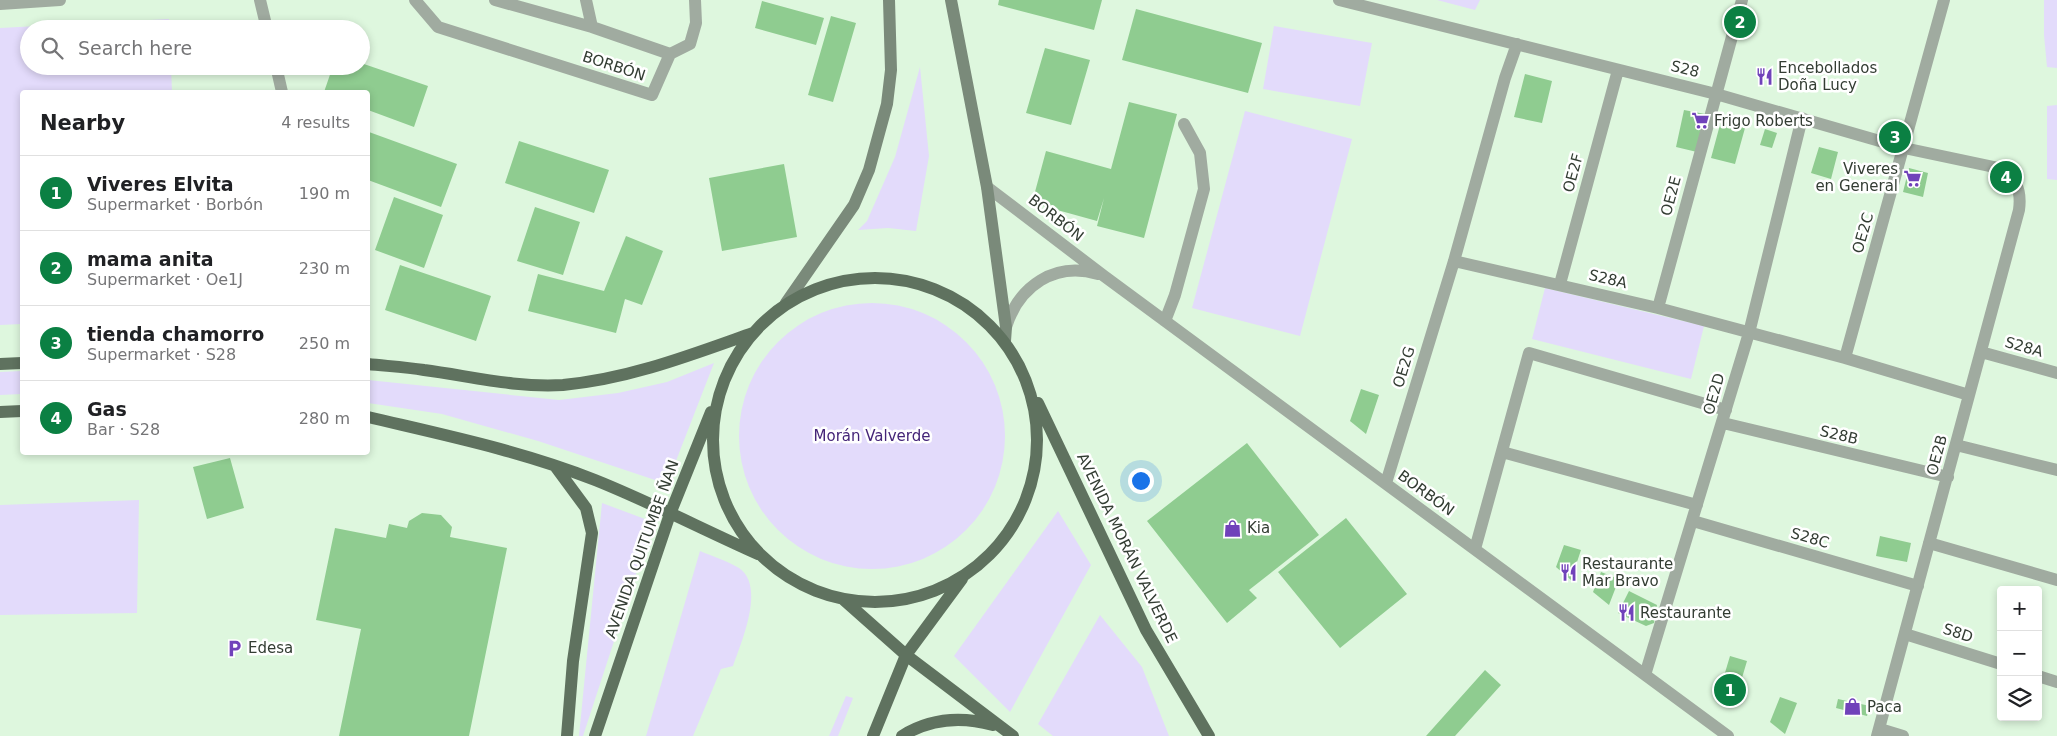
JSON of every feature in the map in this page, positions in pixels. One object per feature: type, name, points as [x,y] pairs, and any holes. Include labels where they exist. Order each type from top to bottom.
[{"type":"main road","points":[[760,555],[730,516],[715,470],[713,422],[726,375],[753,333],[786,303],[854,204],[869,170],[879,138],[890,79],[889,0]]},
{"type":"main road","points":[[951,0],[988,187],[1006,327],[1005,341]]},
{"type":"main road","points":[[786,303],[833,283],[879,278],[924,285],[953,297],[1005,341],[1023,370],[1037,414],[1037,461],[1024,506],[999,546],[963,577],[906,655],[873,736]]},
{"type":"main road","points":[[370,364],[424,370],[491,382],[562,385],[614,377],[670,363],[753,333]]},
{"type":"main road","points":[[0,364],[20,363]]},
{"type":"main road","name":"AVENIDA MORÁN VALVERDE","points":[[1023,370],[1146,630],[1209,736]]},
{"type":"main road","name":"AVENIDA QUITUMBE ÑAN","points":[[595,736],[670,514],[726,375]]},
{"type":"main road","points":[[0,412],[20,411]]},
{"type":"main road","points":[[370,417],[490,446],[595,480],[760,555],[795,582],[815,592],[844,600],[886,602],[918,596],[963,577]]},
{"type":"main road","points":[[555,466],[586,508],[592,532],[573,661],[567,736]]},
{"type":"main road","points":[[844,600],[906,655],[1013,736]]},
{"type":"main road","points":[[902,736],[915,728],[942,720],[972,719],[1000,726]]},
{"type":"street","points":[[0,4],[60,0]]},
{"type":"street","points":[[260,0],[265,20]]},
{"type":"street","name":"BORBÓN","points":[[415,0],[438,27],[652,95],[670,54],[592,27],[495,0]]},
{"type":"street","points":[[586,0],[592,27]]},
{"type":"street","points":[[670,54],[690,44],[696,23],[695,0]]},
{"type":"street","name":"S28","points":[[1340,0],[1716,94],[1904,148],[1994,167],[2003,171],[2016,182]]},
{"type":"street","name":"OE2E","points":[[1658,308],[1742,0]]},
{"type":"street","name":"OE2C","points":[[1844,358],[1944,0]]},
{"type":"street","points":[[1454,261],[1516,44]]},
{"type":"street","name":"OE2F","points":[[1560,284],[1618,70]]},
{"type":"street","points":[[278,75],[282,90]]},
{"type":"street","name":"OE2D","points":[[1645,674],[1723,424],[1749,333],[1802,118]]},
{"type":"street","points":[[1165,321],[1175,295],[1204,189],[1200,153],[1184,124]]},
{"type":"street","name":"OE2B","points":[[1878,733],[2019,210],[2020,190],[2016,182]]},
{"type":"street","name":"BORBÓN","points":[[988,187],[1104,276],[1728,736]]},
{"type":"street","name":"S28A","points":[[1454,261],[1658,308],[1844,358],[1969,396]]},
{"type":"street","name":"OE2G","points":[[1386,483],[1454,261]]},
{"type":"street","name":"BORBÓN","points":[[1006,327],[1018,300],[1041,279],[1056,273],[1072,270],[1088,271],[1104,276]]},
{"type":"street","name":"S28A","points":[[1981,352],[2057,373]]},
{"type":"street","points":[[1474,549],[1529,353],[1726,410]]},
{"type":"street","name":"S28B","points":[[1723,424],[1948,477]]},
{"type":"street","points":[[1956,445],[2057,470]]},
{"type":"street","points":[[1502,452],[1697,504]]},
{"type":"street","name":"S28C","points":[[1693,521],[1918,586]]},
{"type":"street","points":[[1929,543],[2057,580]]},
{"type":"street","name":"S8D","points":[[1905,634],[1997,663]]},
{"type":"street","points":[[2042,677],[2057,682]]},
{"type":"street","points":[[1878,733],[1903,736]]},
{"type":"green space","points":[[1437,0],[1480,0],[1475,10]]},
{"type":"green space","points":[[2044,0],[2057,0],[2057,68],[2047,67],[2044,35]]},
{"type":"green space","points":[[1274,26],[1372,43],[1360,106],[1263,89]]},
{"type":"green space","points":[[20,27],[20,75],[171,75],[172,90],[20,90],[20,324],[0,325],[0,28]]},
{"type":"green space","points":[[920,67],[929,156],[916,231],[888,228],[858,230],[867,221],[895,157]]},
{"type":"green space","points":[[2057,105],[2057,180],[2047,179],[2047,106]]},
{"type":"green space","points":[[1245,111],[1352,139],[1300,336],[1192,308]]},
{"type":"green space","points":[[1545,288],[1704,326],[1691,379],[1532,339]]},
{"type":"green space","name":"Morán Valverde","points":[[872,303],[898,306],[923,313],[946,326],[966,342],[982,362],[995,385],[1002,410],[1005,436],[1002,462],[995,487],[982,510],[966,530],[946,546],[923,559],[898,566],[872,569],[846,566],[821,559],[798,546],[778,530],[762,510],[749,487],[742,462],[739,436],[742,410],[749,385],[762,362],[778,342],[798,326],[821,313],[846,306]]},
{"type":"green space","points":[[714,363],[667,484],[538,441],[442,414],[370,403],[370,380],[559,400],[618,393],[667,382]]},
{"type":"green space","points":[[20,371],[20,394],[0,395],[0,372]]},
{"type":"green space","points":[[139,500],[137,613],[0,615],[0,505]]},
{"type":"green space","points":[[602,503],[653,522],[583,736],[579,736]]},
{"type":"green space","points":[[1058,511],[1091,565],[1010,712],[954,656]]},
{"type":"green space","points":[[700,551],[734,565],[747,576],[751,588],[751,601],[746,630],[733,666],[721,669],[693,736],[646,736]]},
{"type":"green space","points":[[1100,615],[1142,667],[1169,736],[1053,736],[1038,724]]},
{"type":"green space","points":[[846,696],[853,698],[838,736],[829,736]]},
{"type":"building","points":[[999,0],[1102,0],[1094,30],[998,5]]},
{"type":"building","points":[[762,1],[824,18],[816,45],[755,28]]},
{"type":"building","points":[[1136,9],[1262,43],[1248,93],[1122,60]]},
{"type":"building","points":[[831,16],[856,23],[833,102],[808,95]]},
{"type":"building","points":[[1045,48],[1090,60],[1071,125],[1026,113]]},
{"type":"building","points":[[370,66],[428,86],[414,127],[370,111],[370,90],[325,90],[330,75],[370,75]]},
{"type":"building","points":[[1525,74],[1552,81],[1542,123],[1514,117]]},
{"type":"building","points":[[1129,102],[1177,114],[1144,238],[1097,226],[1104,198],[1097,221],[1032,203],[1046,151],[1111,169]]},
{"type":"building","points":[[1684,110],[1705,114],[1697,152],[1676,147]]},
{"type":"building","points":[[1721,121],[1745,128],[1735,164],[1711,158]]},
{"type":"building","points":[[1765,129],[1777,133],[1772,148],[1760,145]]},
{"type":"building","points":[[370,132],[457,164],[441,207],[370,181]]},
{"type":"building","points":[[519,141],[609,170],[594,213],[505,183]]},
{"type":"building","points":[[1819,147],[1838,152],[1831,179],[1811,173]]},
{"type":"building","points":[[784,164],[797,237],[722,251],[709,178]]},
{"type":"building","points":[[1909,168],[1928,173],[1923,197],[1903,192]]},
{"type":"building","points":[[394,197],[443,215],[424,268],[375,250]]},
{"type":"building","points":[[535,207],[580,222],[563,275],[517,261]]},
{"type":"building","points":[[626,236],[663,251],[642,305],[625,299],[616,333],[528,311],[538,274],[604,291]]},
{"type":"building","points":[[400,265],[491,296],[476,341],[385,310]]},
{"type":"building","points":[[1361,389],[1379,395],[1366,434],[1350,421]]},
{"type":"building","name":"Kia","points":[[1247,443],[1319,535],[1249,590],[1257,598],[1227,623],[1147,521]]},
{"type":"building","points":[[230,458],[244,508],[207,519],[193,467]]},
{"type":"building","points":[[422,513],[441,515],[452,527],[450,537],[507,548],[469,736],[339,736],[361,629],[316,620],[335,528],[386,538],[389,524],[407,528],[409,521]]},
{"type":"building","points":[[1346,518],[1407,594],[1340,648],[1278,572]]},
{"type":"building","points":[[1880,536],[1911,543],[1907,562],[1876,556]]},
{"type":"building","points":[[1564,545],[1581,550],[1571,580],[1556,567]]},
{"type":"building","points":[[1601,572],[1619,579],[1609,605],[1593,592]]},
{"type":"building","points":[[1629,591],[1657,605],[1654,623],[1646,626],[1618,613]]},
{"type":"building","points":[[1730,656],[1747,661],[1736,698],[1721,686]]},
{"type":"building","points":[[1485,670],[1501,685],[1455,736],[1426,736]]},
{"type":"building","points":[[1780,697],[1797,703],[1785,734],[1770,722]]},
{"type":"building","name":"Paca","points":[[1838,699],[1870,706],[1867,716],[1836,708]]},
{"type":"place","name":"mama anita","points":[[1740,22]]},
{"type":"place","name":"Encebollados Doña Lucy","points":[[1764,77]]},
{"type":"place","name":"Frigo Roberts","points":[[1700,121]]},
{"type":"place","name":"tienda chamorro","points":[[1895,137]]},
{"type":"place","name":"Gas","points":[[2006,177]]},
{"type":"place","name":"Viveres en General","points":[[1912,178]]},
{"type":"place","name":"Kia","points":[[1233,528]]},
{"type":"place","name":"Restaurante Mar Bravo","points":[[1568,573]]},
{"type":"place","name":"Restaurante","points":[[1626,613]]},
{"type":"place","name":"Edesa","points":[[234,648]]},
{"type":"place","name":"Viveres Elvita","points":[[1730,690]]},
{"type":"place","name":"Paca","points":[[1853,707]]}]
